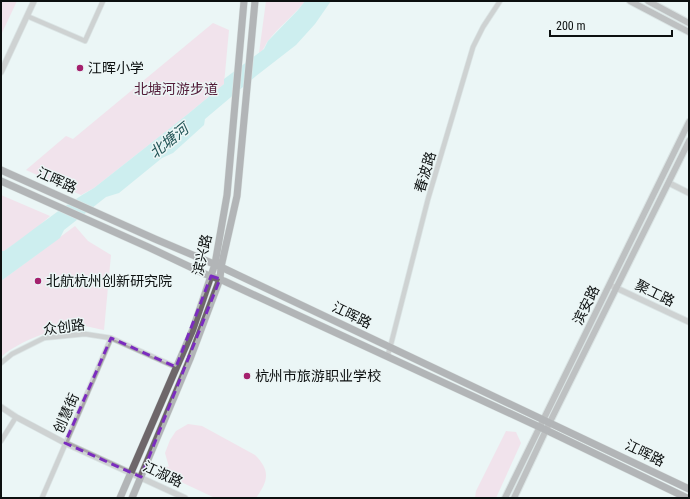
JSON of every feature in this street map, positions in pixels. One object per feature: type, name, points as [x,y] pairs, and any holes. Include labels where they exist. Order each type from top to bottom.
[{"type":"main road","name":"滨兴路","points":[[132,498],[190,359],[220,279],[218,266],[227,195],[244,1]]},
{"type":"main road","name":"滨兴路","points":[[120,498],[193,329],[211,276],[218,266],[238,196],[255,1]]},
{"type":"main road","points":[[630,1],[689,32]]},
{"type":"main road","points":[[648,1],[689,23]]},
{"type":"main road","name":"滨安路","points":[[505,498],[689,122]]},
{"type":"main road","name":"滨安路","points":[[514,498],[689,141]]},
{"type":"main road","name":"江晖路","points":[[1,170],[218,266],[390,348],[551,422],[689,489]]},
{"type":"main road","name":"江晖路","points":[[1,181],[220,279],[546,430],[687,498]]},
{"type":"street","points":[[1,72],[34,1]]},
{"type":"street","points":[[27,16],[85,41],[102,1]]},
{"type":"street","name":"春波路","points":[[387,357],[428,199],[473,47],[483,27],[500,1]]},
{"type":"street","points":[[669,183],[689,193]]},
{"type":"street","name":"聚工路","points":[[610,285],[689,322]]},
{"type":"street","name":"众创路","points":[[1,363],[12,354],[44,338],[85,334],[111,338],[176,367]]},
{"type":"street","name":"创慧街","points":[[42,498],[111,338]]},
{"type":"street","name":"江淑路","points":[[1,406],[16,417],[65,443],[185,498]]},
{"type":"street","points":[[1,441],[16,417]]},
{"type":"highlighted area","points":[[211,276],[220,279],[141,477],[65,443],[111,338],[176,367]]},
{"type":"green space","points":[[1,1],[17,1],[1,35]]},
{"type":"green space","points":[[266,1],[305,1],[272,36],[259,53]]},
{"type":"green space","name":"北塘河游步道","points":[[213,23],[229,30],[224,84],[94,188],[81,195],[26,170],[66,136],[73,139]]},
{"type":"green space","points":[[1,195],[50,216],[33,231],[4,251],[1,251]]},
{"type":"green space","points":[[75,226],[88,241],[111,255],[104,330],[87,326],[61,329],[28,340],[1,357],[1,281]]},
{"type":"green space","points":[[188,424],[202,426],[255,455],[266,471],[265,481],[256,498],[215,498],[162,473],[165,466],[169,467],[165,453],[170,440],[176,431]]},
{"type":"green space","points":[[506,431],[516,432],[521,443],[496,498],[475,498],[476,491]]},
{"type":"water","name":"北塘河","points":[[305,1],[331,1],[315,24],[296,45],[205,119],[204,125],[173,153],[162,158],[119,193],[106,197],[64,230],[60,238],[1,281],[1,251],[4,251],[59,210],[94,188],[188,114],[224,84],[224,79],[264,49],[268,41]]},
{"type":"place","name":"江晖小学","points":[[80,68]]},
{"type":"place","name":"北航杭州创新研究院","points":[[38,281]]},
{"type":"place","name":"杭州市旅游职业学校","points":[[247,376]]}]
